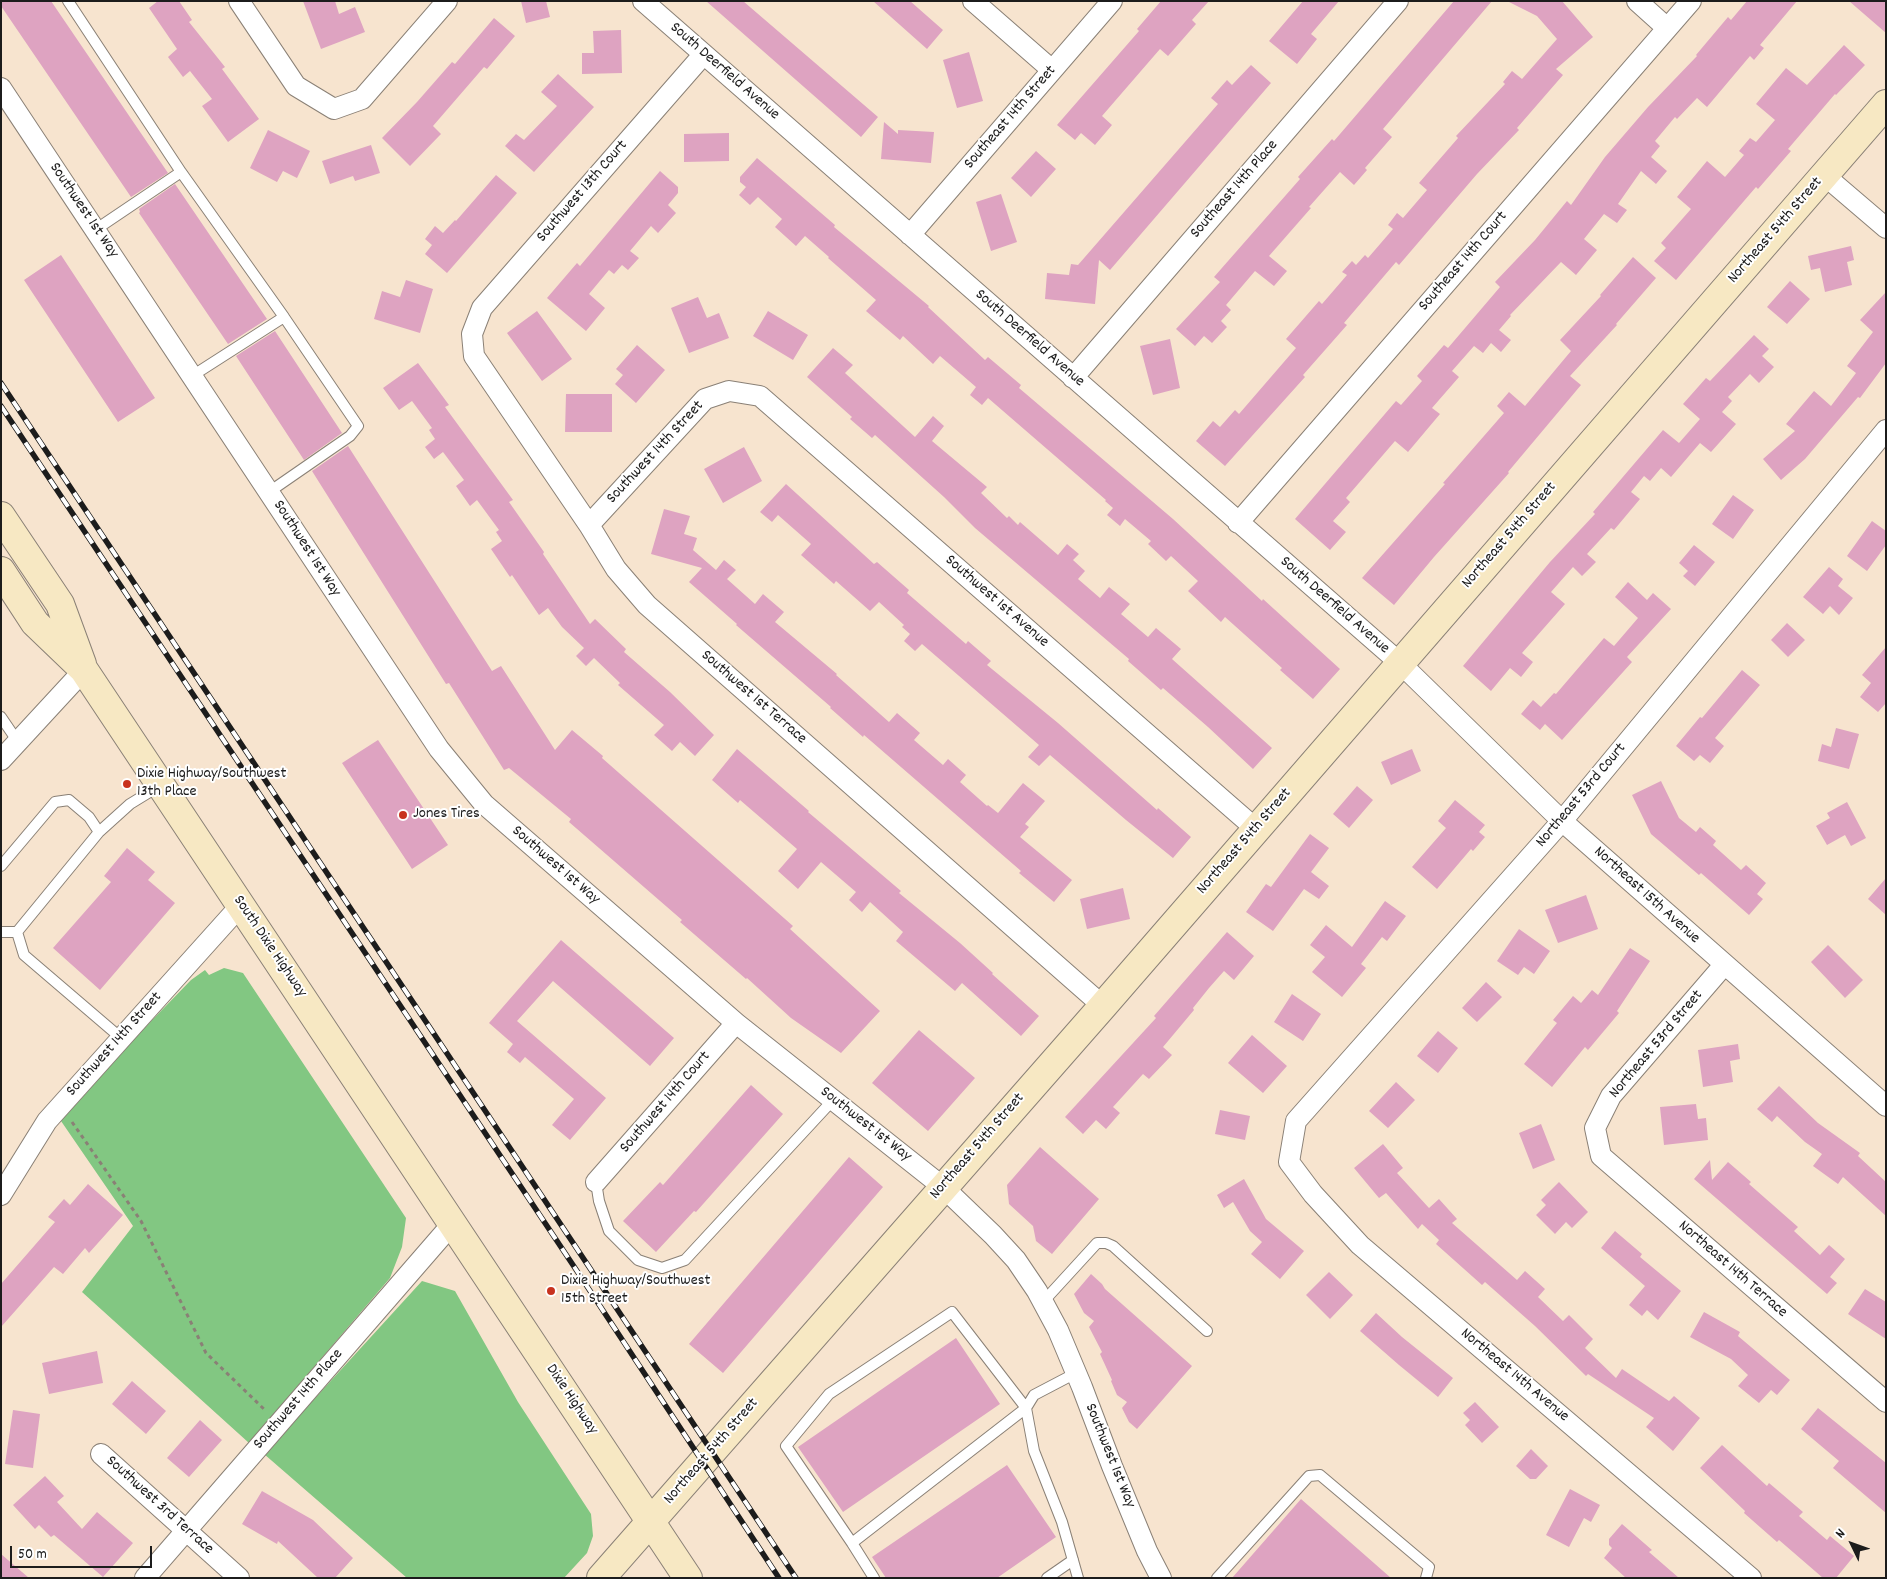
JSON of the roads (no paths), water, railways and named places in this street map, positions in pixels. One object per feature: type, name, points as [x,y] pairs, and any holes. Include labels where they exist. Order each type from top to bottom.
[{"type":"street","points":[[239,1],[296,86],[334,109],[362,98],[447,1]]},
{"type":"street","name":"South Deerfield Avenue","points":[[643,1],[1407,670]]},
{"type":"street","points":[[973,1],[1052,70]]},
{"type":"street","name":"Southeast 14th Street","points":[[910,235],[1112,1]]},
{"type":"street","name":"Southeast 14th Place","points":[[1073,378],[1398,1]]},
{"type":"street","points":[[1637,1],[1668,28]]},
{"type":"street","name":"Southeast 14th Court","points":[[1238,522],[1690,1]]},
{"type":"street","name":"Southwest 13th Court","points":[[472,334],[482,308],[704,55]]},
{"type":"street","name":"Southwest 1st Way","points":[[1,88],[439,748],[484,804],[736,1023],[943,1187],[1016,1260],[1043,1302],[1058,1330],[1147,1551],[1161,1578]]},
{"type":"street","name":"Northeast 54th Street","points":[[601,1578],[1256,829],[1407,670],[1886,104]]},
{"type":"street","points":[[1824,175],[1886,228]]},
{"type":"street","name":"Southwest 1st Terrace","points":[[472,334],[474,356],[590,525],[616,569],[647,605],[1103,1006]]},
{"type":"street","name":"Southwest 14th Street","points":[[590,525],[705,399],[729,391]]},
{"type":"street","name":"Southwest 1st Avenue","points":[[729,391],[760,396],[1256,829]]},
{"type":"street","name":"Northeast 53rd Court","points":[[1289,1162],[1296,1120],[1562,821],[1886,430]]},
{"type":"street","name":"South Dixie Highway","points":[[1,516],[60,604],[84,670]]},
{"type":"street","name":"South Dixie Highway","points":[[1,571],[36,623],[84,670],[453,1223]]},
{"type":"street","points":[[1,760],[84,670]]},
{"type":"street","name":"Northeast 15th Avenue","points":[[1407,670],[1562,821],[1886,1106]]},
{"type":"street","name":"Southwest 14th Street","points":[[1,1195],[46,1120],[240,905]]},
{"type":"street","name":"Northeast 53rd Street","points":[[1595,1128],[1611,1096],[1724,965]]},
{"type":"street","name":"Southwest 14th Court","points":[[596,1182],[736,1023]]},
{"type":"street","name":"Northeast 14th Terrace","points":[[1595,1128],[1600,1156],[1886,1402]]},
{"type":"street","name":"Northeast 14th Avenue","points":[[1289,1162],[1312,1194],[1360,1245],[1751,1578]]},
{"type":"street","name":"Southwest 14th Place","points":[[145,1578],[453,1223]]},
{"type":"street","name":"Dixie Highway","points":[[453,1223],[688,1578]]},
{"type":"street","name":"Southwest 3rd Terrace","points":[[101,1454],[239,1578]]},
{"type":"lane","points":[[68,1],[182,172],[358,426],[350,436],[269,492]]},
{"type":"lane","points":[[95,230],[182,172]]},
{"type":"lane","points":[[192,376],[284,317]]},
{"type":"lane","points":[[1,717],[18,742]]},
{"type":"lane","points":[[17,932],[99,832],[132,802],[161,785]]},
{"type":"lane","points":[[1,866],[56,802],[69,800],[89,818],[99,832]]},
{"type":"lane","points":[[1,932],[17,932]]},
{"type":"lane","points":[[17,932],[24,955],[121,1038]]},
{"type":"lane","points":[[596,1182],[599,1201],[609,1231],[638,1260],[662,1268],[685,1260],[833,1100]]},
{"type":"lane","points":[[1043,1302],[1097,1243],[1106,1243],[1112,1246],[1206,1331]]},
{"type":"lane","points":[[874,1578],[786,1446],[829,1394],[952,1312],[1026,1408],[1034,1451],[1062,1522],[1078,1578]]},
{"type":"lane","points":[[852,1543],[1026,1408],[1034,1396],[1076,1373]]},
{"type":"lane","points":[[1217,1578],[1308,1476],[1320,1475],[1429,1567],[1426,1578]]},
{"type":"lane","points":[[1047,1578],[1073,1560]]},
{"type":"railway","points":[[1,383],[796,1578]]},
{"type":"railway","points":[[1,406],[779,1578]]},
{"type":"place","name":"Dixie Highway/Southwest 13th Place","points":[[127,784]]},
{"type":"place","name":"Jones Tires","points":[[403,815]]},
{"type":"place","name":"Dixie Highway/Southwest 15th Street","points":[[551,1291]]}]
